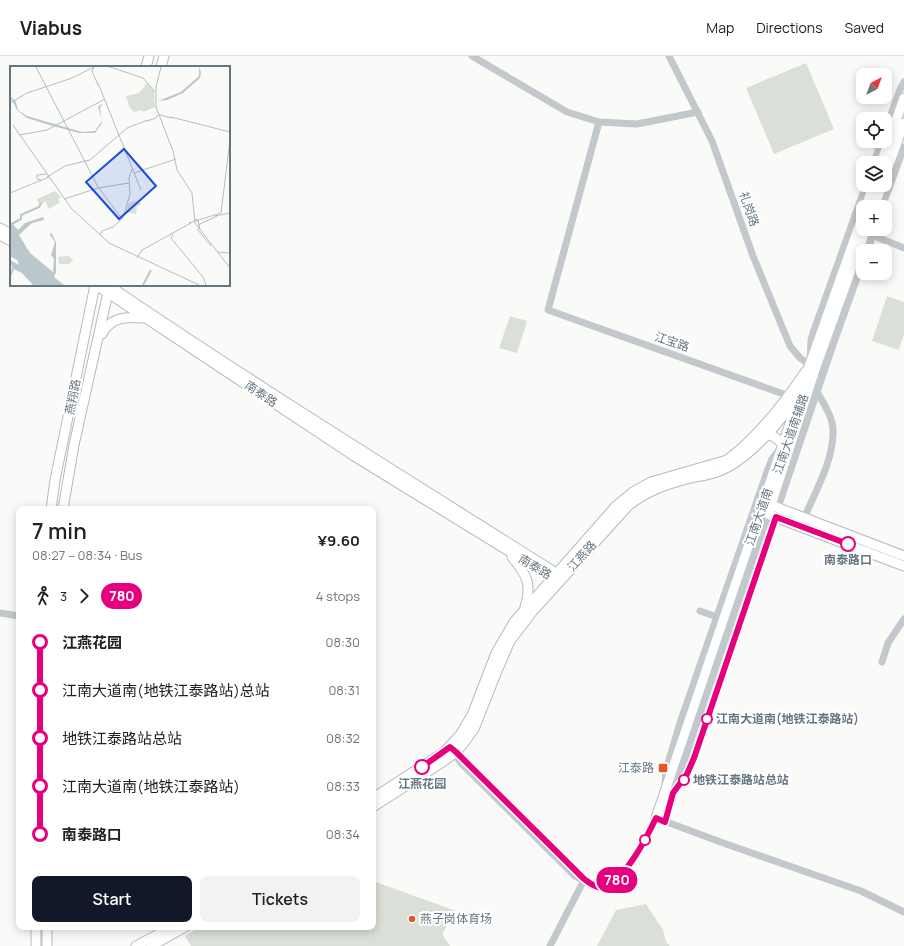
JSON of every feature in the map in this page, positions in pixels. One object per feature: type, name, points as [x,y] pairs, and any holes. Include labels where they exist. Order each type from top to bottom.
[{"type":"main road","points":[[146,66],[149,56]]},
{"type":"main road","points":[[161,66],[164,56]]},
{"type":"main road","points":[[883,156],[904,98]]},
{"type":"main road","points":[[892,156],[904,123]]},
{"type":"main road","points":[[0,228],[10,233]]},
{"type":"main road","points":[[0,235],[10,240]]},
{"type":"main road","name":"江南大道南","points":[[775,506],[857,236]]},
{"type":"main road","name":"江南大道南","points":[[845,277],[868,236]]},
{"type":"main road","name":"燕翔路","points":[[51,506],[55,480],[95,286]]},
{"type":"main road","name":"燕翔路","points":[[64,506],[74,445],[109,287]]},
{"type":"main road","name":"南泰路","points":[[109,287],[145,318],[358,458],[506,550],[556,577]]},
{"type":"main road","name":"南泰路","points":[[109,287],[556,577]]},
{"type":"main road","points":[[98,341],[108,325],[114,321],[127,317],[145,318]]},
{"type":"main road","name":"江燕路","points":[[376,796],[453,751],[472,715],[488,671],[502,640],[525,608],[628,506],[639,497],[650,491],[670,484],[717,472],[732,466],[752,451],[766,435],[790,407],[817,368]]},
{"type":"main road","name":"江燕路","points":[[376,805],[453,751],[469,737],[474,729],[510,641],[534,611],[556,577],[616,506],[640,487],[656,480],[727,460],[738,453],[789,396],[817,368]]},
{"type":"main road","name":"江南大道南","points":[[656,818],[669,791],[682,740],[720,618],[739,600],[769,513],[783,446],[801,391]]},
{"type":"main road","points":[[766,435],[776,437],[783,446]]},
{"type":"main road","points":[[904,556],[775,506],[769,513],[904,566]]},
{"type":"main road","points":[[506,550],[520,566],[528,581],[528,596],[525,608]]},
{"type":"main road","points":[[36,930],[36,946]]},
{"type":"main road","points":[[47,930],[47,946]]},
{"type":"main road","points":[[136,946],[166,930]]},
{"type":"main road","points":[[151,946],[180,930]]},
{"type":"street","points":[[472,56],[567,112],[599,122],[637,124],[698,112]]},
{"type":"street","name":"礼岗路","points":[[669,56],[717,153],[755,261],[790,346],[795,353],[817,368]]},
{"type":"street","points":[[892,112],[904,82]]},
{"type":"street","name":"江宝路","points":[[599,122],[548,310],[789,396]]},
{"type":"street","name":"江南大道南辅路","points":[[892,164],[904,147]]},
{"type":"street","name":"江南大道南辅路","points":[[669,791],[687,774],[697,747],[739,600],[769,513],[775,506],[817,392],[817,368],[811,340],[845,277],[873,192]]},
{"type":"street","points":[[881,236],[904,248]]},
{"type":"street","name":"江南大道南辅路","points":[[845,277],[856,267]]},
{"type":"street","points":[[88,320],[102,323]]},
{"type":"street","points":[[800,526],[828,460],[833,432],[828,412],[817,392]]},
{"type":"street","name":"江南大道南辅路","points":[[720,618],[768,469],[776,452],[783,446]]},
{"type":"street","name":"江南大道南","points":[[682,740],[739,600]]},
{"type":"street","points":[[700,611],[720,618]]},
{"type":"street","points":[[0,613],[16,616]]},
{"type":"street","points":[[882,662],[888,643],[904,619]]},
{"type":"street","points":[[682,740],[697,747]]},
{"type":"street","points":[[453,751],[467,769],[575,876],[599,888],[607,889],[629,866],[656,818],[861,891],[904,912]]},
{"type":"street","name":"江南大道南","points":[[665,822],[669,791]]},
{"type":"street","points":[[550,946],[584,880]]},
{"type":"shaded area","points":[[806,63],[834,129],[774,154],[746,88]]},
{"type":"shaded area","points":[[887,296],[904,302],[904,334],[899,350],[872,341]]},
{"type":"shaded area","points":[[510,316],[527,321],[517,353],[499,348]]},
{"type":"shaded area","name":"燕子岗体育场","points":[[376,882],[456,911],[442,934],[450,946],[191,946],[185,936],[194,930],[376,930]]},
{"type":"shaded area","points":[[646,904],[663,930],[666,942],[670,946],[597,946],[616,910]]},
{"type":"bus line","name":"780","points":[[422,767],[450,747],[584,880],[599,888],[607,889],[629,866],[647,837],[656,818],[665,822],[673,793],[687,774],[694,758],[776,517],[848,544]]},
{"type":"place","name":"南泰路口","points":[[848,544]]},
{"type":"place","name":"江南大道南(地铁江泰路站)","points":[[707,719]]},
{"type":"place","name":"江燕花园","points":[[422,767]]},
{"type":"place","name":"江泰路","points":[[663,768]]},
{"type":"place","name":"地铁江泰路站总站","points":[[684,780]]},
{"type":"place","name":"燕子岗体育场","points":[[412,919]]}]
